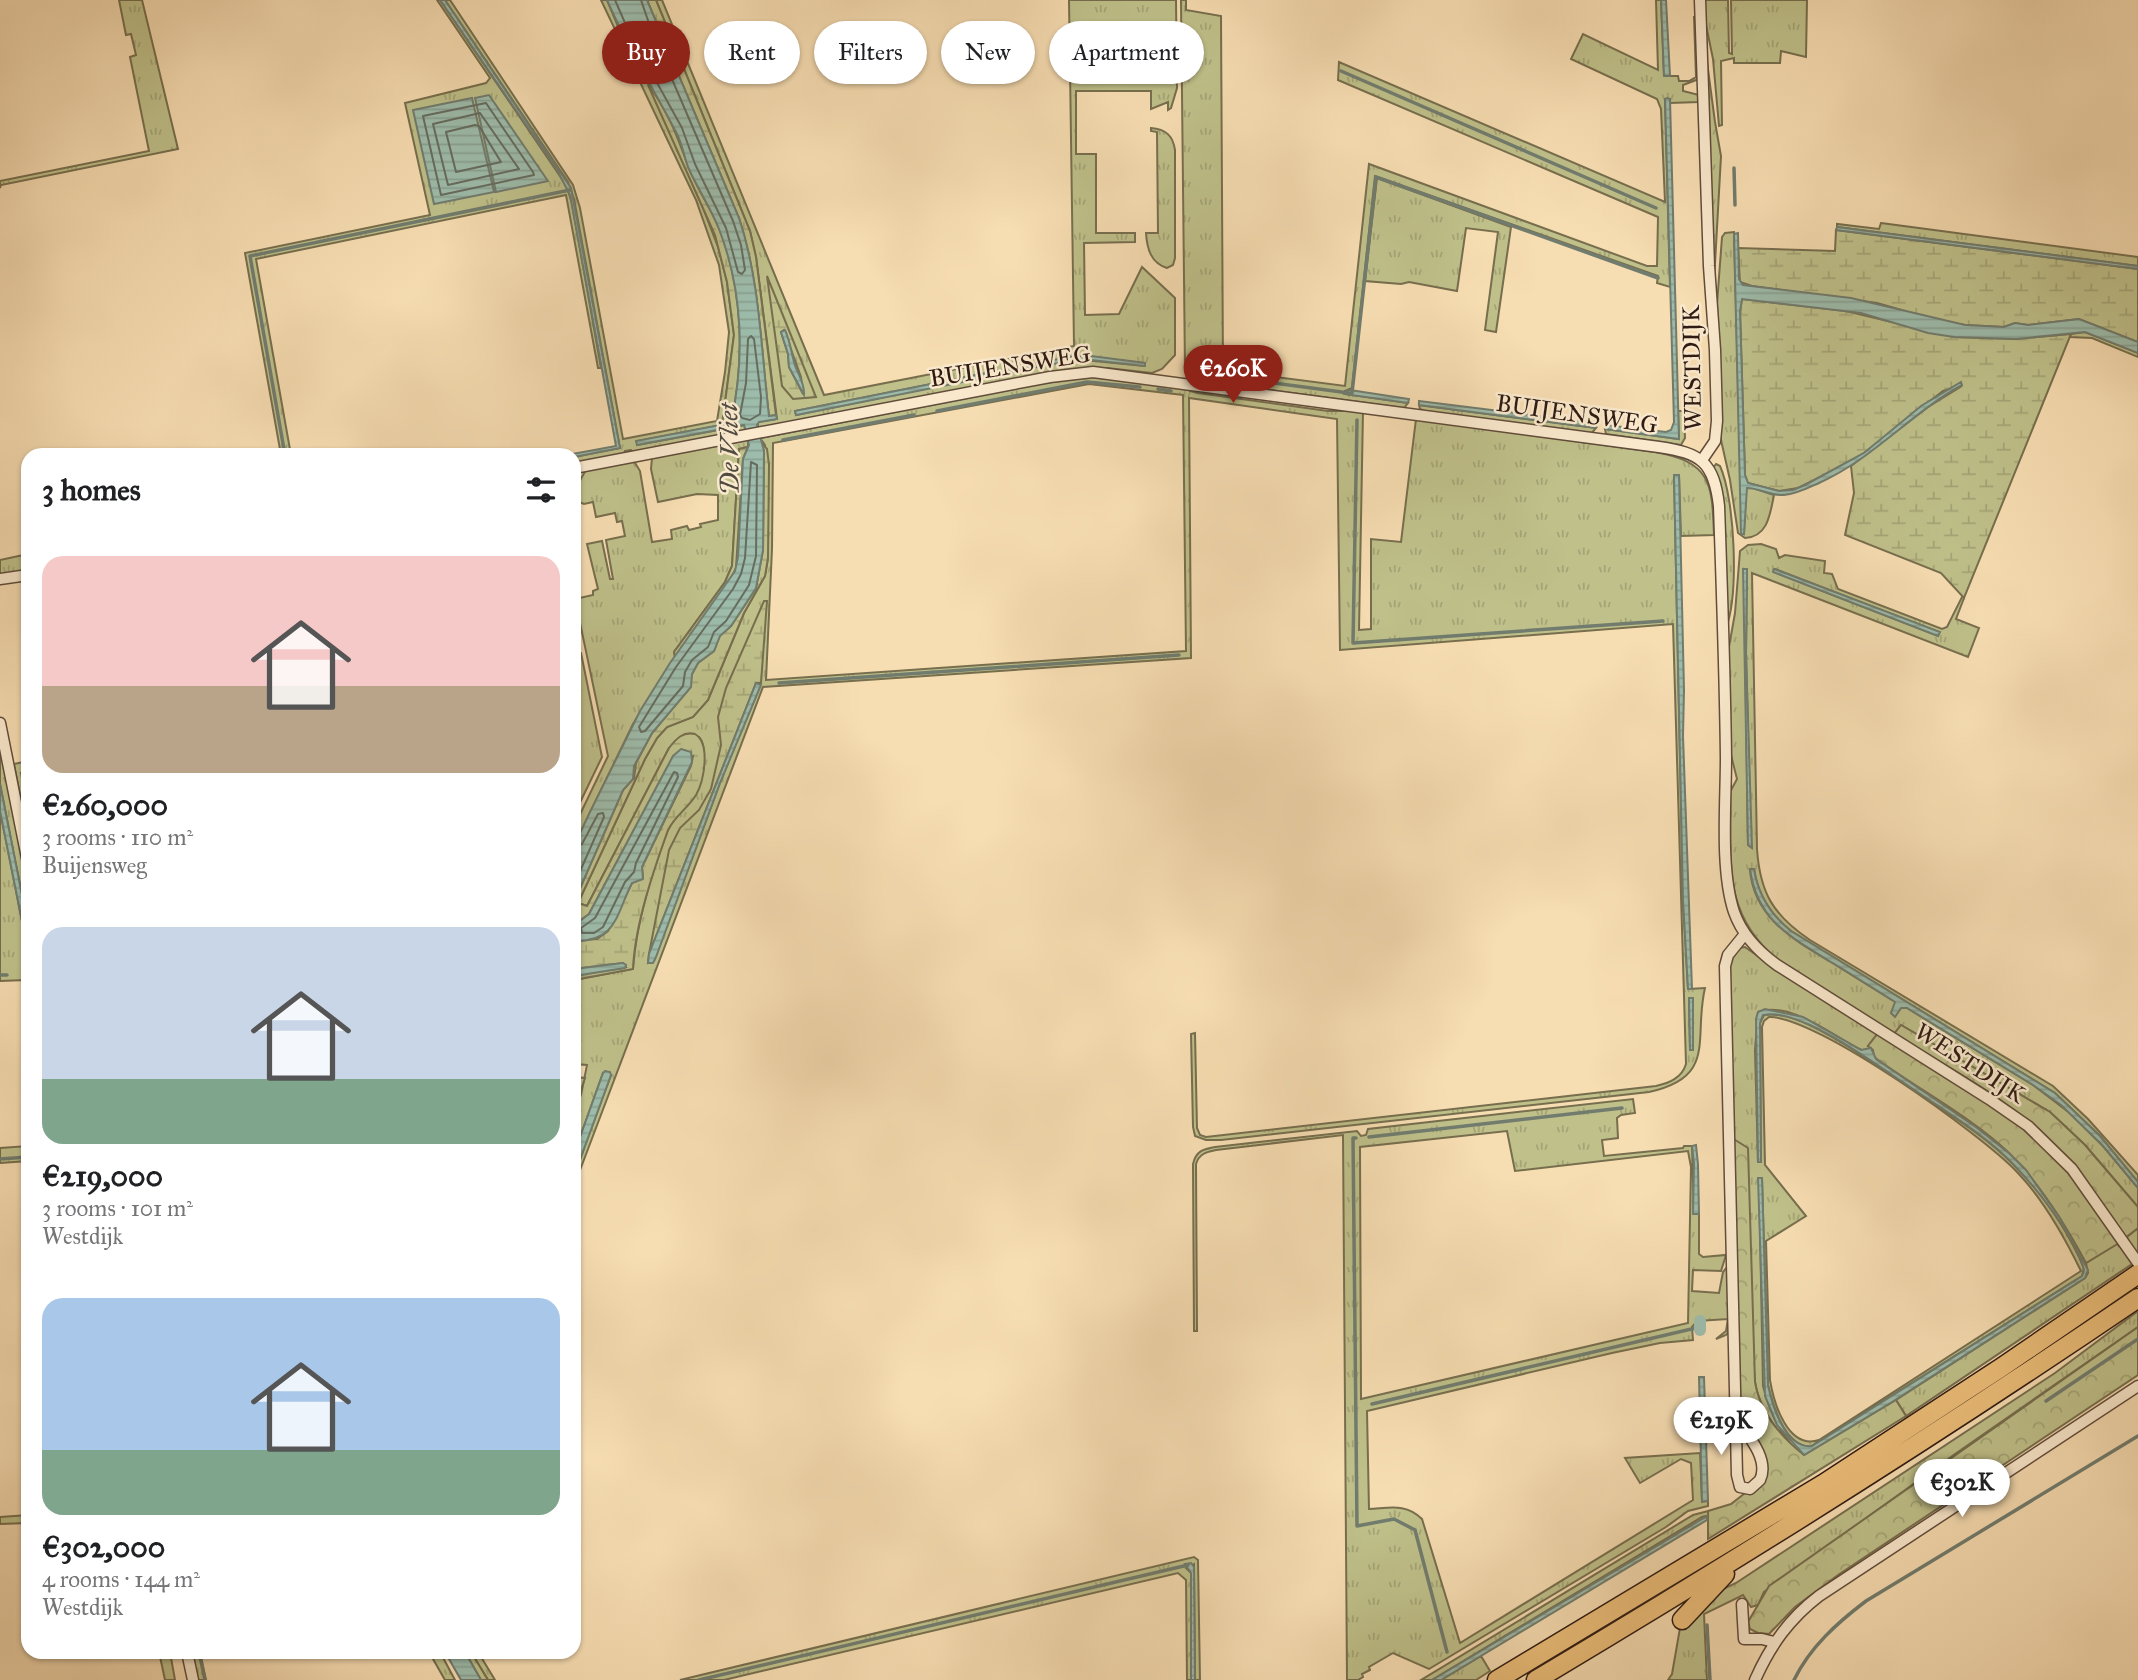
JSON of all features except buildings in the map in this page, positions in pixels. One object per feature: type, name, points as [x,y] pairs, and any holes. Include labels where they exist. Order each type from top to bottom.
[{"type":"highway","points":[[1497,1680],[1823,1484],[2138,1274]]},
{"type":"highway","points":[[1536,1680],[1743,1555],[1945,1427],[2138,1298]]},
{"type":"highway","points":[[1682,1620],[1743,1555]]},
{"type":"street","name":"WESTDIJK","points":[[1700,0],[1708,258],[1717,421],[1715,441],[1702,460],[1714,480],[1719,506],[1728,878],[1732,906],[1745,934],[1777,965],[1989,1098],[2028,1126],[2072,1169],[2138,1263]]},
{"type":"street","name":"BUIJENSWEG","points":[[581,467],[1058,375],[1093,372],[1682,450],[1702,460]]},
{"type":"street","points":[[0,579],[21,576]]},
{"type":"street","points":[[0,723],[21,828]]},
{"type":"street","points":[[1735,1417],[1755,1447],[1763,1467],[1760,1480],[1750,1489],[1740,1488],[1738,1481],[1735,1417],[1725,966],[1731,950],[1745,934]]},
{"type":"street","points":[[1755,1680],[1774,1642],[1803,1609],[1830,1587],[2138,1386]]},
{"type":"street","points":[[1742,1604],[1744,1639],[1774,1642]]},
{"type":"street","points":[[188,1659],[193,1680]]},
{"type":"green space","points":[[119,0],[142,0],[178,149],[1,185],[0,188],[0,181],[149,151],[130,57],[136,55],[131,34],[126,35]]},
{"type":"green space","points":[[437,0],[440,0],[566,185],[572,203],[601,368],[598,368],[566,195],[256,259],[290,448],[280,448],[245,253],[430,215],[405,103],[486,83],[490,78]]},
{"type":"green space","points":[[445,0],[450,0],[573,185],[580,208],[623,439],[717,421],[729,332],[719,265],[696,200],[641,84],[648,84],[718,247],[727,282],[734,335],[722,425],[637,441],[637,445],[745,425],[746,432],[634,453],[631,450],[625,451],[623,455],[581,463],[581,456],[620,448],[574,199],[568,182]]},
{"type":"green space","points":[[601,0],[607,0],[616,21],[611,21]]},
{"type":"green space","points":[[647,0],[656,0],[665,21],[656,21]]},
{"type":"green space","points":[[656,0],[662,0],[671,21],[665,21]]},
{"type":"green space","points":[[1069,0],[1176,0],[1176,21],[1069,21]]},
{"type":"green space","points":[[1181,0],[1186,0],[1186,10],[1221,16],[1223,370],[1345,386],[1369,164],[1647,266],[1657,266],[1658,217],[1338,80],[1339,62],[1665,202],[1661,109],[1657,99],[1571,59],[1583,34],[1658,70],[1656,0],[1661,0],[1664,76],[1678,76],[1679,81],[1689,81],[1696,77],[1696,17],[1699,79],[1683,85],[1683,91],[1699,95],[1699,102],[1670,103],[1670,99],[1665,99],[1670,287],[1657,283],[1658,276],[1375,176],[1352,388],[1345,391],[1345,394],[1408,403],[1404,408],[1225,384],[1222,378],[1185,371],[1182,84],[1204,84],[1204,21],[1181,21]]},
{"type":"green space","points":[[1704,0],[1728,0],[1729,53],[1732,54],[1731,0],[1807,0],[1806,57],[1781,51],[1780,63],[1734,63],[1734,58],[1721,61],[1722,125],[1719,126],[1713,59]]},
{"type":"green space","points":[[1705,47],[1721,156],[1714,282]]},
{"type":"green space","points":[[690,68],[824,395],[1074,346],[1070,84],[1177,84],[1171,108],[1168,110],[1168,102],[1151,109],[1151,91],[1076,91],[1076,154],[1096,154],[1096,233],[1135,233],[1135,242],[1084,243],[1085,315],[1119,314],[1142,267],[1175,298],[1175,355],[1162,369],[1152,373],[1107,368],[1072,369],[758,429],[758,422],[777,419],[756,257],[750,231],[690,84]],"holes":[[[1083,356],[1145,363],[1144,366],[1084,360],[1054,363]],[[1037,363],[1038,366],[796,415],[795,411]]]},
{"type":"green space","points":[[682,84],[690,84],[750,231],[756,257],[776,415],[769,416],[756,291],[739,218]]},
{"type":"green space","points":[[648,85],[666,113],[691,174],[719,228],[733,276],[740,350],[731,423],[722,425],[734,335],[727,282],[715,235]]},
{"type":"green space","points":[[1151,128],[1168,134],[1175,150],[1175,258],[1173,265],[1167,268],[1154,259],[1149,250],[1146,233],[1158,233],[1157,132],[1151,131]]},
{"type":"green space","points":[[1377,178],[1511,227],[1496,332],[1485,330],[1498,232],[1466,228],[1457,291],[1409,282],[1401,284],[1365,281]]},
{"type":"green space","points":[[1881,223],[2138,257],[2138,266],[1837,227],[1837,224],[1879,229]]},
{"type":"green space","points":[[1836,230],[2138,269],[2138,342],[2079,319],[2028,325],[2015,323],[2004,327],[1965,325],[1877,303],[1752,286],[1740,282],[1738,248],[1835,251]]},
{"type":"green space","points":[[1734,232],[1742,533],[1744,534],[1746,489],[1750,487],[1774,495],[1763,529],[1753,537],[1745,538],[1738,533],[1721,440],[1717,304],[1722,237],[1725,233]]},
{"type":"green space","points":[[767,276],[816,397],[793,399],[782,386]],"holes":[[[784,330],[801,377],[803,394],[789,367],[781,332]]]},
{"type":"green space","points":[[1742,299],[1846,311],[1954,337],[2016,339],[2071,334],[1964,598],[1941,573],[1845,535],[1854,493],[1851,466],[1928,407],[1962,386],[1943,391],[1864,453],[1798,488],[1779,491],[1748,483],[1745,475],[1740,311]]},
{"type":"green space","points":[[2085,332],[2138,353],[2138,357],[2092,338],[2070,337],[2071,334]]},
{"type":"green space","points":[[1090,377],[1190,388],[1190,391],[1198,393],[1328,411],[1363,411],[1359,630],[1371,629],[1371,539],[1401,542],[1416,419],[1655,452],[1688,462],[1705,478],[1709,489],[1714,535],[1681,536],[1679,475],[1674,475],[1683,900],[1688,989],[1705,988],[1700,1039],[1694,1066],[1671,1085],[1649,1092],[1221,1140],[1206,1140],[1195,1136],[1191,1034],[1195,1033],[1197,1128],[1200,1135],[1206,1137],[1656,1086],[1674,1079],[1686,1064],[1673,624],[1340,650],[1337,419],[1189,398],[1191,658],[763,687],[581,1168],[581,1157],[611,1075],[603,1073],[581,1134],[581,1095],[587,1065],[581,1065],[581,979],[633,969],[641,916],[662,846],[674,820],[695,794],[702,776],[704,749],[699,737],[669,748],[587,906],[581,904],[581,897],[657,738],[667,727],[693,717],[708,700],[744,613],[765,576],[768,558],[768,514],[765,445],[760,438],[1045,383]],"holes":[[[1089,384],[1183,395],[1186,651],[766,680],[772,549],[773,443]],[[760,683],[654,961],[648,963],[649,954],[734,734]],[[1689,998],[1693,998],[1693,1050],[1690,1050]]]},
{"type":"green space","points":[[1419,405],[1596,428],[1591,434],[1425,411],[1420,409]]},
{"type":"green space","points":[[1678,411],[1684,411],[1685,438],[1681,445],[1606,434],[1605,429],[1679,439]]},
{"type":"green space","points":[[748,440],[748,447],[739,449],[732,566],[725,582],[674,652],[675,657],[633,724],[581,832],[581,812],[608,756],[581,628],[581,598],[593,595],[593,591],[598,589],[587,544],[602,541],[610,579],[613,579],[606,540],[625,536],[622,521],[617,522],[615,513],[596,517],[593,502],[581,503],[581,478],[586,470],[634,461],[640,471],[652,542],[672,539],[671,530],[687,526],[689,530],[718,520],[718,495],[697,494],[658,502],[651,469],[652,458]]},
{"type":"green space","points":[[760,441],[767,449],[769,465],[768,558],[765,576],[744,613],[708,700],[693,717],[667,727],[657,738],[581,897],[581,886],[623,790],[634,778],[636,763],[652,733],[688,690],[698,663],[714,651],[720,635],[731,626],[756,588],[763,550],[764,451]]},
{"type":"green space","points":[[748,447],[743,459],[736,568],[728,584],[675,657],[674,652],[725,582],[732,566],[739,449]]},
{"type":"green space","points":[[1716,464],[1720,466],[1725,481],[1734,547],[1733,593],[1726,628],[1713,468]]},
{"type":"green space","points":[[1761,544],[1776,549],[1779,558],[1785,555],[1825,561],[1824,573],[1832,574],[1838,589],[1942,629],[1947,627],[1963,595],[1956,619],[1979,628],[1968,657],[1752,573],[1757,849],[1761,878],[1771,902],[1797,931],[1810,940],[2053,1086],[2088,1119],[2138,1175],[2138,1182],[2100,1136],[2055,1093],[1791,931],[1766,904],[1754,869],[1750,869],[1759,901],[1767,914],[1790,936],[1896,1002],[1891,1013],[1895,1016],[1901,1008],[1907,1008],[2033,1085],[2071,1114],[2103,1146],[2138,1188],[2138,1207],[2085,1145],[2050,1112],[1901,1025],[1894,1034],[1777,959],[1759,941],[1746,922],[1733,883],[1731,861],[1730,792],[1737,779],[1730,751],[1727,658],[1735,613],[1740,551],[1748,545]],"holes":[[[1744,569],[1747,570],[1746,654],[1751,847],[1748,845]],[[1775,569],[1939,632],[1938,636],[1774,572]]]},
{"type":"green space","points":[[21,556],[21,571],[0,575],[0,560]]},
{"type":"green space","points":[[764,601],[767,601],[761,683],[756,683],[649,954],[669,850],[680,828],[699,810],[711,789],[721,745],[718,717],[726,688]]},
{"type":"green space","points":[[581,653],[602,757],[581,800]]},
{"type":"green space","points":[[695,734],[703,746],[705,763],[699,789],[668,830],[641,916],[633,969],[581,979],[581,975],[626,967],[623,963],[581,968],[581,940],[597,939],[608,931],[632,883],[643,878],[642,867],[691,766],[693,756],[668,766],[589,914],[581,920],[581,904],[587,906],[669,748],[683,735]]},
{"type":"green space","points":[[0,747],[21,850],[21,890],[0,784]]},
{"type":"green space","points":[[21,762],[21,801],[14,764]]},
{"type":"green space","points":[[0,811],[21,916],[21,980],[0,981]]},
{"type":"green space","points":[[1745,947],[1790,979],[1878,1033],[1868,1046],[1871,1048],[1864,1051],[1798,1016],[1784,1011],[1758,1012],[1755,1050],[1758,1162],[1761,1162],[1760,1023],[1764,1015],[1781,1016],[1810,1025],[1852,1049],[1954,1117],[1990,1143],[2023,1174],[2043,1199],[2062,1226],[2084,1268],[2082,1276],[1810,1447],[1801,1445],[1787,1432],[1781,1423],[1768,1385],[1762,1178],[1759,1178],[1763,1386],[1774,1416],[1791,1444],[1768,1416],[1755,1382],[1732,1138],[1728,973],[1731,956],[1739,948]],"holes":[[[1769,1017],[1792,1022],[1823,1036],[1898,1080],[1998,1155],[2017,1172],[2045,1206],[2081,1271],[1819,1440],[1808,1441],[1799,1438],[1784,1423],[1770,1380],[1766,1241],[1806,1216],[1765,1165],[1762,1027]]]},
{"type":"green space","points":[[1901,1025],[2050,1112],[2085,1145],[2138,1207],[2138,1228],[2125,1238],[2058,1148],[2001,1100],[1894,1034]]},
{"type":"green space","points":[[1878,1033],[1967,1088],[2031,1135],[2069,1174],[2119,1243],[2086,1263],[2052,1205],[2009,1153],[1962,1115],[1874,1057],[1873,1050],[1868,1046]]},
{"type":"green space","points":[[1633,1099],[1635,1113],[1617,1118],[1618,1138],[1602,1140],[1604,1156],[1692,1146],[1694,1214],[1699,1214],[1699,1254],[1703,1257],[1726,1255],[1721,1271],[1693,1270],[1692,1291],[1719,1293],[1723,1272],[1728,1266],[1729,1331],[1716,1339],[1726,1331],[1728,1319],[1697,1321],[1692,1327],[1693,1340],[1660,1343],[1612,1353],[1367,1411],[1369,1509],[1404,1509],[1422,1519],[1460,1643],[1693,1500],[1691,1463],[1681,1459],[1640,1483],[1625,1458],[1700,1453],[1702,1501],[1708,1501],[1708,1506],[1688,1511],[1666,1527],[1429,1669],[1393,1653],[1369,1667],[1370,1670],[1358,1680],[1347,1680],[1343,1135],[1216,1150],[1199,1158],[1196,1164],[1197,1331],[1194,1331],[1193,1164],[1198,1153],[1211,1148],[1357,1131],[1361,1136],[1366,1135],[1368,1129]],"holes":[[[1507,1131],[1515,1171],[1688,1151],[1691,1167],[1688,1323],[1361,1399],[1360,1147]]]},
{"type":"green space","points":[[1732,1138],[1748,1148],[1755,1382],[1766,1414],[1779,1432],[1804,1455],[1896,1400],[1906,1416],[1708,1539],[1708,1511],[1731,1504],[1763,1479],[1740,1409]]},
{"type":"green space","points":[[21,1146],[21,1162],[0,1163],[0,1148]]},
{"type":"green space","points":[[2138,1228],[2138,1260],[1906,1416],[1896,1400],[2085,1278],[2088,1273],[2086,1263],[2117,1243],[2119,1246],[2128,1240],[2127,1237]]},
{"type":"green space","points":[[2138,1311],[2138,1327],[1955,1454],[1764,1592],[1758,1605],[1751,1607],[1743,1595],[1704,1614],[1707,1680],[1668,1680],[1672,1674],[1680,1628],[1713,1594],[1736,1583],[2055,1373]]},
{"type":"green space","points":[[2138,1327],[2138,1375],[1838,1575],[1795,1607],[1769,1634],[1750,1629],[1748,1622],[1769,1586]]},
{"type":"green space","points":[[1708,1511],[1708,1520],[1706,1516],[1702,1517],[1432,1680],[1421,1680],[1693,1515]]},
{"type":"green space","points":[[21,1516],[21,1523],[0,1524],[0,1517]]},
{"type":"green space","points":[[1194,1557],[1198,1560],[1200,1680],[1195,1680],[1194,1564],[1186,1568],[1191,1573],[1191,1680],[1187,1680],[1186,1580],[1178,1573],[724,1680],[680,1680]]},
{"type":"green space","points":[[1481,1656],[1490,1671],[1476,1680],[1441,1680]]},
{"type":"green space","points":[[160,1659],[171,1659],[175,1680],[165,1680]]},
{"type":"green space","points":[[192,1659],[202,1659],[206,1680],[197,1680]]},
{"type":"green space","points":[[433,1659],[444,1659],[455,1680],[445,1680]]},
{"type":"green space","points":[[469,1659],[475,1659],[488,1680],[481,1680]]},
{"type":"green space","points":[[475,1659],[482,1659],[495,1680],[488,1680]]},
{"type":"water","points":[[440,0],[445,0],[571,188],[620,448],[581,456],[581,452],[616,446],[570,195],[557,170]]},
{"type":"water","points":[[607,0],[647,0],[656,21],[618,21]]},
{"type":"water","points":[[1661,0],[1666,0],[1670,76],[1664,76]]},
{"type":"water","points":[[650,84],[682,84],[739,218],[746,242],[756,291],[769,416],[776,415],[777,419],[759,422],[757,425],[764,451],[763,550],[756,588],[731,626],[720,636],[714,651],[698,663],[692,674],[691,687],[652,733],[634,766],[633,779],[623,790],[581,886],[581,831],[589,814],[640,711],[670,663],[735,571],[738,557],[743,459],[749,445],[744,425],[637,445],[636,441],[731,423],[735,399],[740,350],[733,276],[719,229],[688,167],[678,136]]},
{"type":"water","points":[[489,95],[548,181],[496,192],[475,98]]},
{"type":"water","points":[[472,98],[494,192],[434,204],[413,110]]},
{"type":"water","points":[[1667,98],[1670,99],[1679,439],[1605,429],[1606,425],[1666,432],[1671,430],[1674,422]]},
{"type":"water","points":[[1837,227],[2138,266],[2138,269],[1836,230]]},
{"type":"water","points":[[1738,233],[1739,279],[1743,285],[1851,298],[1965,325],[2004,327],[2015,323],[2028,325],[2079,319],[2138,342],[2138,353],[2085,332],[2016,339],[1954,337],[1928,333],[1861,313],[1742,299],[1740,311],[1745,475],[1748,483],[1779,491],[1793,490],[1805,485],[1864,453],[1921,406],[1961,382],[1962,385],[1943,396],[1857,462],[1819,483],[1784,495],[1747,488],[1744,534],[1741,534],[1734,234]]},
{"type":"water","points":[[785,330],[804,395],[789,367],[781,332]]},
{"type":"water","points":[[1075,356],[1145,363],[1145,366],[1091,360],[1053,364],[1053,360]]},
{"type":"water","points":[[1037,363],[1038,367],[796,415],[795,411]]},
{"type":"water","points":[[1350,390],[1409,399],[1408,403],[1344,394]]},
{"type":"water","points":[[1419,401],[1597,423],[1596,428],[1419,405]]},
{"type":"water","points":[[1674,475],[1679,475],[1683,736],[1692,989],[1688,989],[1683,900]]},
{"type":"water","points":[[1743,569],[1747,569],[1746,654],[1752,848],[1748,845]]},
{"type":"water","points":[[1774,569],[1940,632],[1938,636],[1773,572]]},
{"type":"water","points":[[756,683],[761,685],[720,783],[656,957],[653,963],[648,963],[649,954]]},
{"type":"water","points":[[681,749],[691,752],[692,762],[642,867],[643,879],[632,883],[618,915],[607,931],[599,937],[581,940],[581,920],[589,914],[673,756]]},
{"type":"water","points":[[0,784],[21,890],[21,916],[0,811]]},
{"type":"water","points":[[1750,869],[1754,869],[1766,903],[1791,931],[2055,1093],[2100,1136],[2138,1182],[2138,1188],[2103,1146],[2061,1105],[1907,1008],[1901,1008],[1895,1017],[1891,1013],[1895,1002],[1778,926],[1760,902]]},
{"type":"water","points":[[623,963],[626,965],[625,968],[581,975],[581,968]]},
{"type":"water","points":[[1689,998],[1693,998],[1693,1050],[1690,1050]]},
{"type":"water","points":[[1765,1009],[1803,1017],[1861,1050],[1871,1048],[1876,1059],[1976,1127],[2010,1154],[2026,1170],[2060,1218],[2088,1270],[2085,1278],[1804,1455],[1777,1425],[1765,1396],[1758,1178],[1762,1178],[1768,1385],[1781,1424],[1794,1441],[1803,1445],[1812,1446],[2082,1276],[2084,1270],[2072,1242],[2054,1214],[2003,1154],[1956,1118],[1852,1048],[1810,1025],[1781,1015],[1763,1015],[1760,1023],[1761,1162],[1758,1162],[1756,1019],[1758,1012]]},
{"type":"water","points":[[610,1072],[611,1075],[581,1157],[581,1134],[603,1073]]},
{"type":"water","points":[[1696,1145],[1699,1214],[1693,1214],[1692,1146]]},
{"type":"water","points":[[1699,1377],[1704,1377],[1708,1501],[1702,1502]]},
{"type":"water","points":[[1707,1516],[1707,1520],[1441,1680],[1432,1680]]},
{"type":"water","points":[[1191,1563],[1194,1567],[1195,1680],[1191,1680],[1191,1573],[1185,1564]]},
{"type":"water","points":[[449,1659],[469,1659],[481,1680],[461,1680]]},
{"type":"waterway","points":[[1341,71],[1656,208]]},
{"type":"waterway","points":[[1734,168],[1735,205]]},
{"type":"waterway","points":[[1352,393],[1376,177],[1658,278]]},
{"type":"waterway","points":[[284,448],[250,256],[570,190]]},
{"type":"waterway","points":[[1229,377],[1349,393]]},
{"type":"waterway","points":[[937,411],[1087,382],[1140,387]]},
{"type":"waterway","points":[[1158,389],[1171,391]]},
{"type":"waterway","points":[[783,440],[914,415]]},
{"type":"waterway","points":[[1357,420],[1353,643],[1663,621]]},
{"type":"waterway","points":[[779,683],[1179,655]]},
{"type":"waterway","points":[[0,975],[7,975]]},
{"type":"waterway","points":[[1369,1137],[1622,1108]]},
{"type":"waterway","points":[[1356,1138],[1353,1138],[1357,1526],[1394,1519],[1415,1530],[1447,1652]]},
{"type":"waterway","points":[[0,1159],[21,1158]]},
{"type":"waterway","points":[[1700,1321],[1700,1330]]},
{"type":"waterway","points":[[1372,1404],[1700,1327]]},
{"type":"waterway","points":[[2046,1401],[2138,1339]]},
{"type":"waterway","points":[[1794,1680],[1825,1636],[1866,1601],[2138,1436]]},
{"type":"waterway","points":[[699,1680],[1188,1565]]},
{"type":"waterway","points":[[1707,1625],[1710,1680]]},
{"type":"waterway","points":[[200,1659],[205,1680]]},
{"type":"water label","name":"De Vliet","points":[[729,449]]}]
